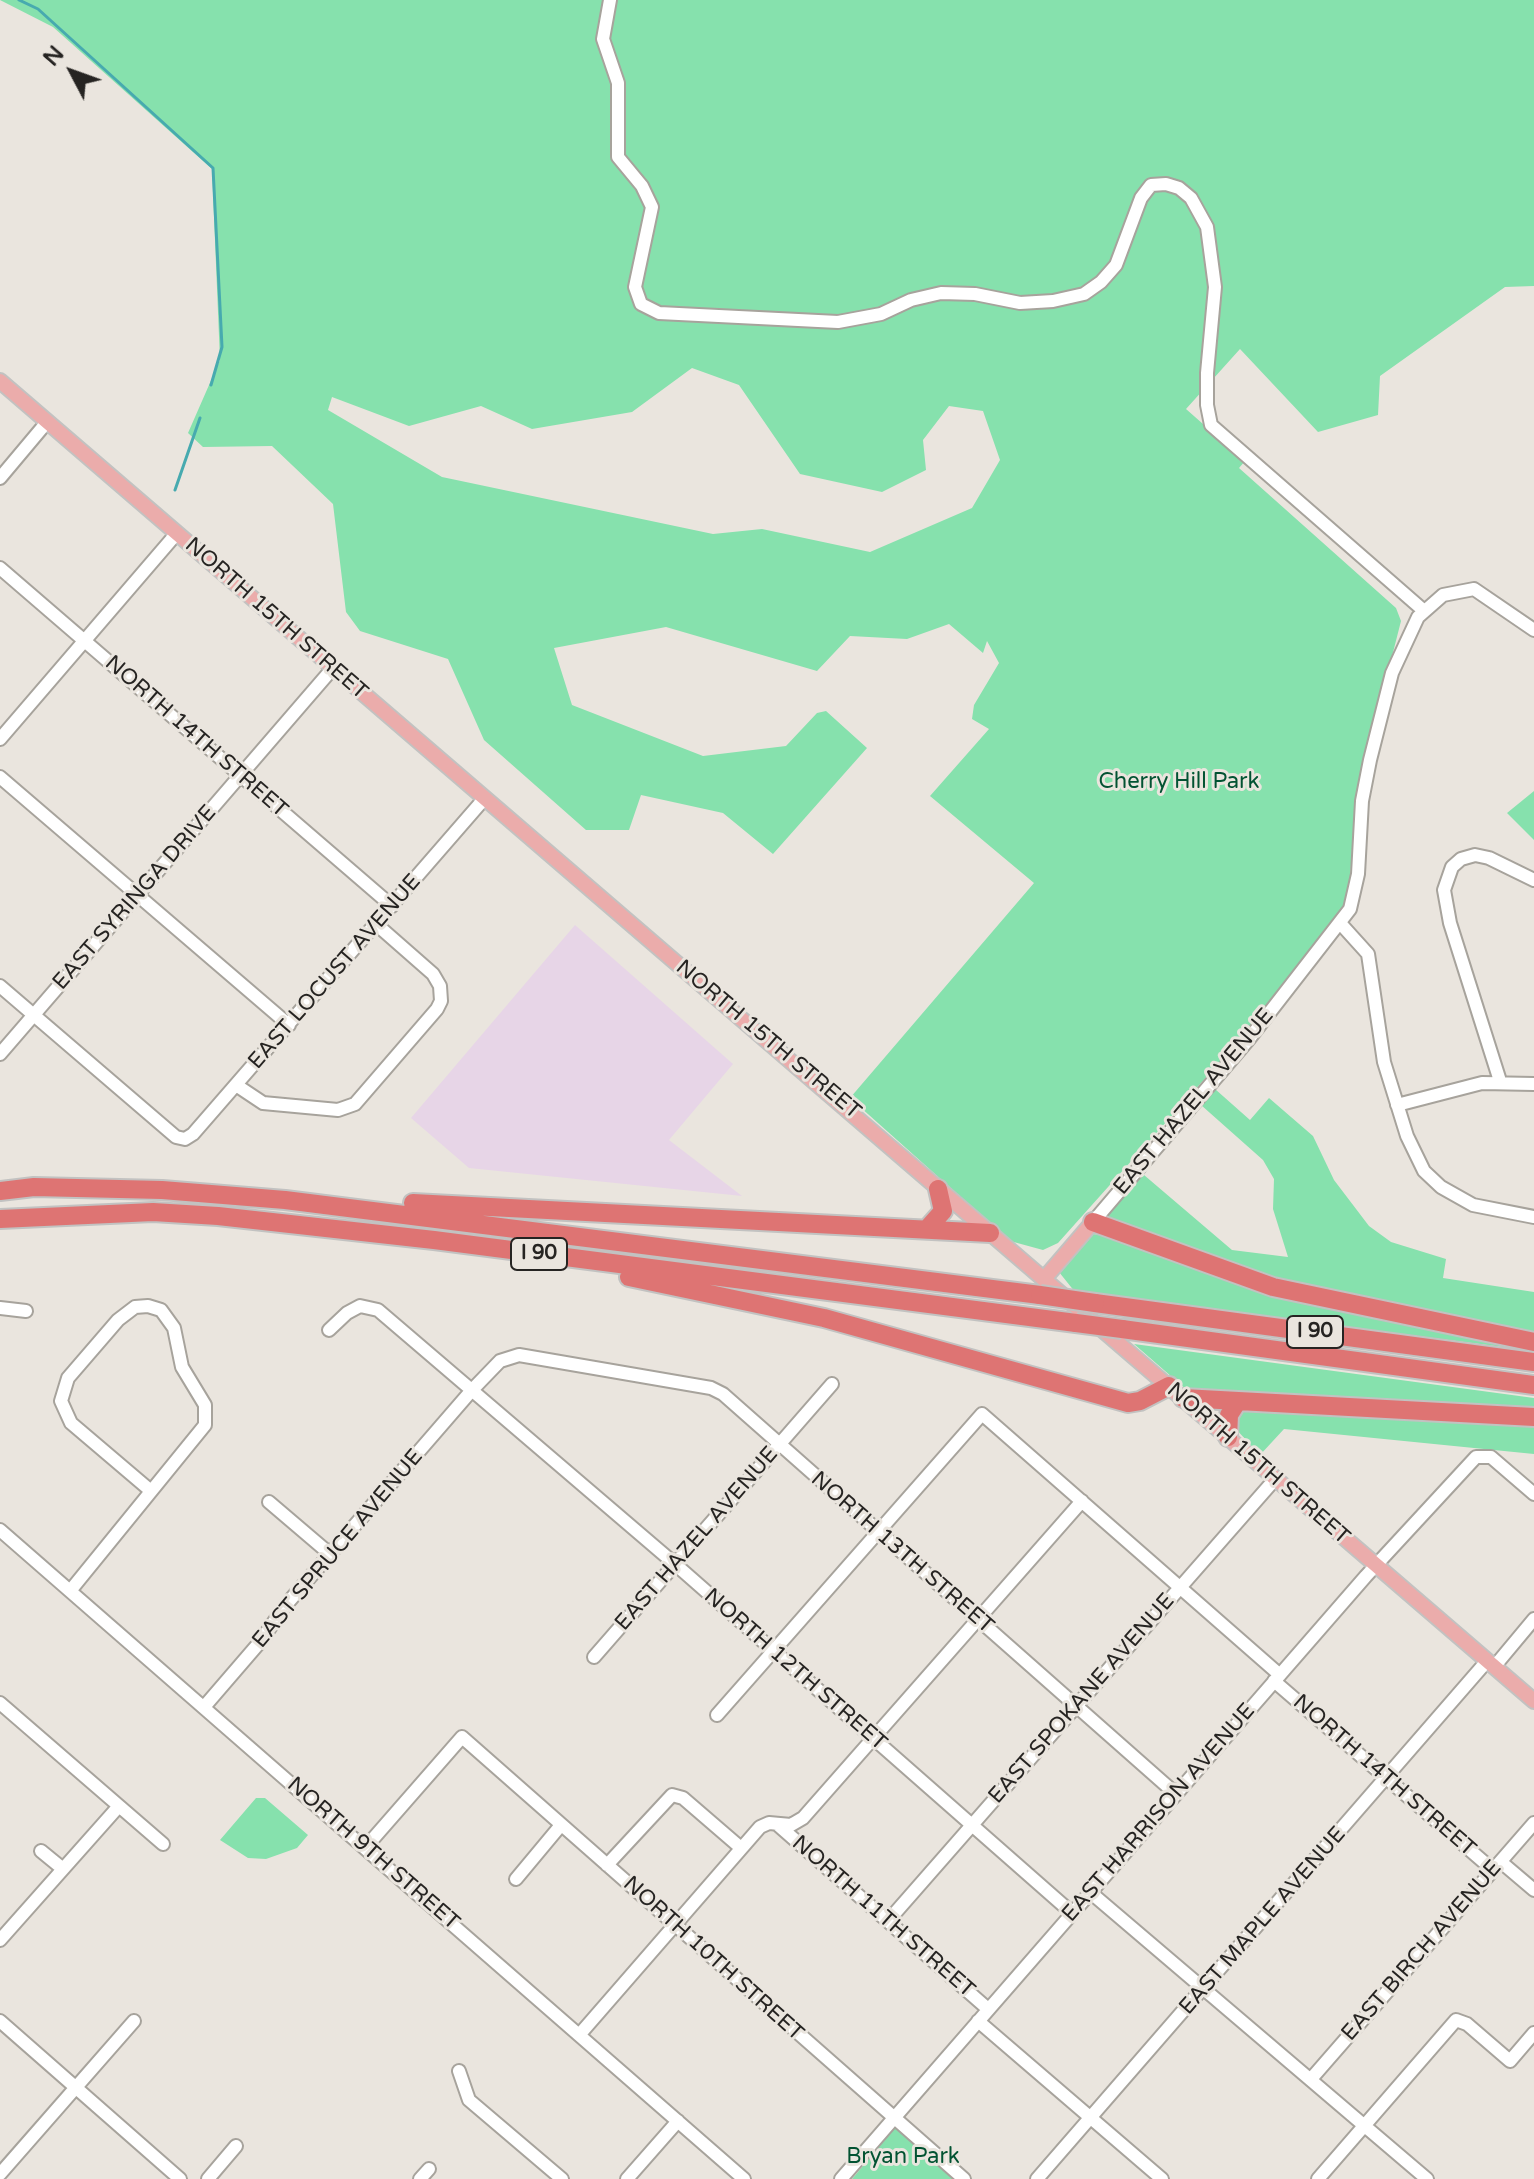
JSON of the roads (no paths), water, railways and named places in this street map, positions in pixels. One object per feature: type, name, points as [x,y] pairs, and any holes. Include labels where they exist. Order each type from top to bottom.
[{"type":"highway","name":"I 90","points":[[0,1191],[34,1187],[162,1190],[285,1200],[1042,1287],[1095,1303],[1534,1362]]},
{"type":"highway","points":[[927,1229],[943,1211],[938,1189]]},
{"type":"highway","name":"I 90","points":[[285,1200],[990,1233]]},
{"type":"highway","name":"I 90","points":[[0,1219],[153,1212],[218,1216],[534,1253],[1534,1385]]},
{"type":"highway","points":[[1093,1222],[1273,1287],[1534,1342]]},
{"type":"highway","points":[[534,1253],[824,1318],[1128,1403],[1140,1401],[1169,1386]]},
{"type":"highway","points":[[1183,1398],[1534,1417]]},
{"type":"highway","points":[[1228,1437],[1229,1415],[1238,1401]]},
{"type":"main road","name":"NORTH 15TH STREET","points":[[0,381],[990,1233],[1042,1287],[1169,1386],[1534,1701]]},
{"type":"main road","name":"EAST HAZEL AVENUE","points":[[1042,1287],[1093,1222]]},
{"type":"street","points":[[610,0],[603,39],[618,83],[618,157],[624,169],[642,186],[652,207],[635,287],[641,304],[659,313],[838,322],[881,314],[911,300],[941,293],[975,294],[1020,303],[1053,301],[1084,294],[1101,282],[1116,265],[1141,198],[1151,185],[1166,184],[1179,188],[1191,198],[1207,227],[1215,287],[1207,373],[1207,405],[1211,425],[1423,610],[1443,595],[1474,589],[1534,630]]},
{"type":"street","points":[[0,478],[47,422]]},
{"type":"street","points":[[0,739],[177,533]]},
{"type":"street","name":"NORTH 14TH STREET","points":[[0,568],[392,906]]},
{"type":"street","name":"EAST HAZEL AVENUE","points":[[1093,1222],[1249,1039],[1350,909],[1355,891],[1362,801],[1384,701],[1403,642],[1423,610]]},
{"type":"street","name":"EAST SYRINGA DRIVE","points":[[0,1054],[333,668]]},
{"type":"street","points":[[0,777],[289,1025]]},
{"type":"street","name":"EAST LOCUST AVENUE","points":[[34,1015],[182,1139],[193,1134],[484,799]]},
{"type":"street","points":[[1500,1081],[1447,912],[1444,890],[1452,867],[1468,856],[1484,857],[1534,880]]},
{"type":"street","points":[[1340,923],[1368,954],[1376,1023],[1397,1105],[1418,1162],[1441,1187],[1473,1205],[1534,1217]]},
{"type":"street","points":[[236,1085],[251,1099],[263,1103],[328,1110],[349,1108],[437,1009],[441,991],[433,974],[376,924]]},
{"type":"street","points":[[0,986],[34,1015]]},
{"type":"street","points":[[1397,1105],[1500,1081],[1534,1084]]},
{"type":"street","points":[[70,1591],[200,1435],[207,1417],[205,1405],[182,1367],[170,1319],[161,1310],[148,1306],[135,1307],[118,1320],[68,1378],[61,1401],[71,1423],[151,1491]]},
{"type":"street","name":"NORTH 12TH STREET","points":[[329,1330],[347,1313],[360,1306],[378,1310],[675,1564],[1072,1913]]},
{"type":"street","points":[[0,1308],[26,1311]]},
{"type":"street","name":"NORTH 13TH STREET","points":[[472,1390],[500,1361],[519,1355],[711,1388],[723,1394],[1176,1794]]},
{"type":"street","name":"EAST HAZEL AVENUE","points":[[594,1657],[832,1384]]},
{"type":"street","name":"EAST SPRUCE AVENUE","points":[[204,1707],[330,1554],[472,1390]]},
{"type":"street","name":"NORTH 14TH STREET","points":[[878,1532],[982,1414],[1180,1587],[1386,1778],[1497,1866],[1534,1890]]},
{"type":"street","name":"EAST HARRISON AVENUE","points":[[841,2179],[1277,1678],[1476,1457],[1491,1457],[1534,1494]]},
{"type":"street","name":"EAST SPOKANE AVENUE","points":[[888,1921],[1276,1478]]},
{"type":"street","points":[[580,2034],[760,1827],[791,1825],[803,1818],[1082,1501]]},
{"type":"street","points":[[269,1502],[330,1554]]},
{"type":"street","name":"NORTH 9TH STREET","points":[[0,1530],[744,2179]]},
{"type":"street","points":[[717,1715],[878,1532]]},
{"type":"street","name":"EAST MAPLE AVENUE","points":[[1037,2179],[1386,1778],[1534,1619]]},
{"type":"street","points":[[0,1703],[163,1844]]},
{"type":"street","name":"NORTH 10TH STREET","points":[[365,1848],[462,1737],[964,2179]]},
{"type":"street","points":[[607,1865],[666,1798],[676,1795],[741,1848]]},
{"type":"street","points":[[0,1940],[119,1806]]},
{"type":"street","name":"EAST BIRCH AVENUE","points":[[1311,2079],[1534,1823]]},
{"type":"street","points":[[516,1879],[561,1825]]},
{"type":"street","name":"NORTH 11TH STREET","points":[[778,1825],[988,2009]]},
{"type":"street","points":[[41,1851],[63,1869]]},
{"type":"street","points":[[1090,1892],[1427,2179]]},
{"type":"street","points":[[1318,2179],[1456,2020],[1467,2024],[1510,2061],[1534,2033]]},
{"type":"street","points":[[0,2021],[180,2179]]},
{"type":"street","points":[[0,2174],[134,2021]]},
{"type":"street","name":"NORTH 11TH STREET","points":[[978,2021],[1162,2179]]},
{"type":"street","points":[[459,2071],[469,2100],[562,2179]]},
{"type":"street","points":[[627,2179],[678,2121]]},
{"type":"street","points":[[208,2179],[236,2146]]},
{"type":"waterway","points":[[19,0],[38,9],[213,168],[222,347],[211,385]]},
{"type":"waterway","points":[[175,490],[200,418]]},
{"type":"park label","name":"Cherry Hill Park","points":[[1179,782]]},
{"type":"park label","name":"Bryan Park","points":[[903,2157]]}]
